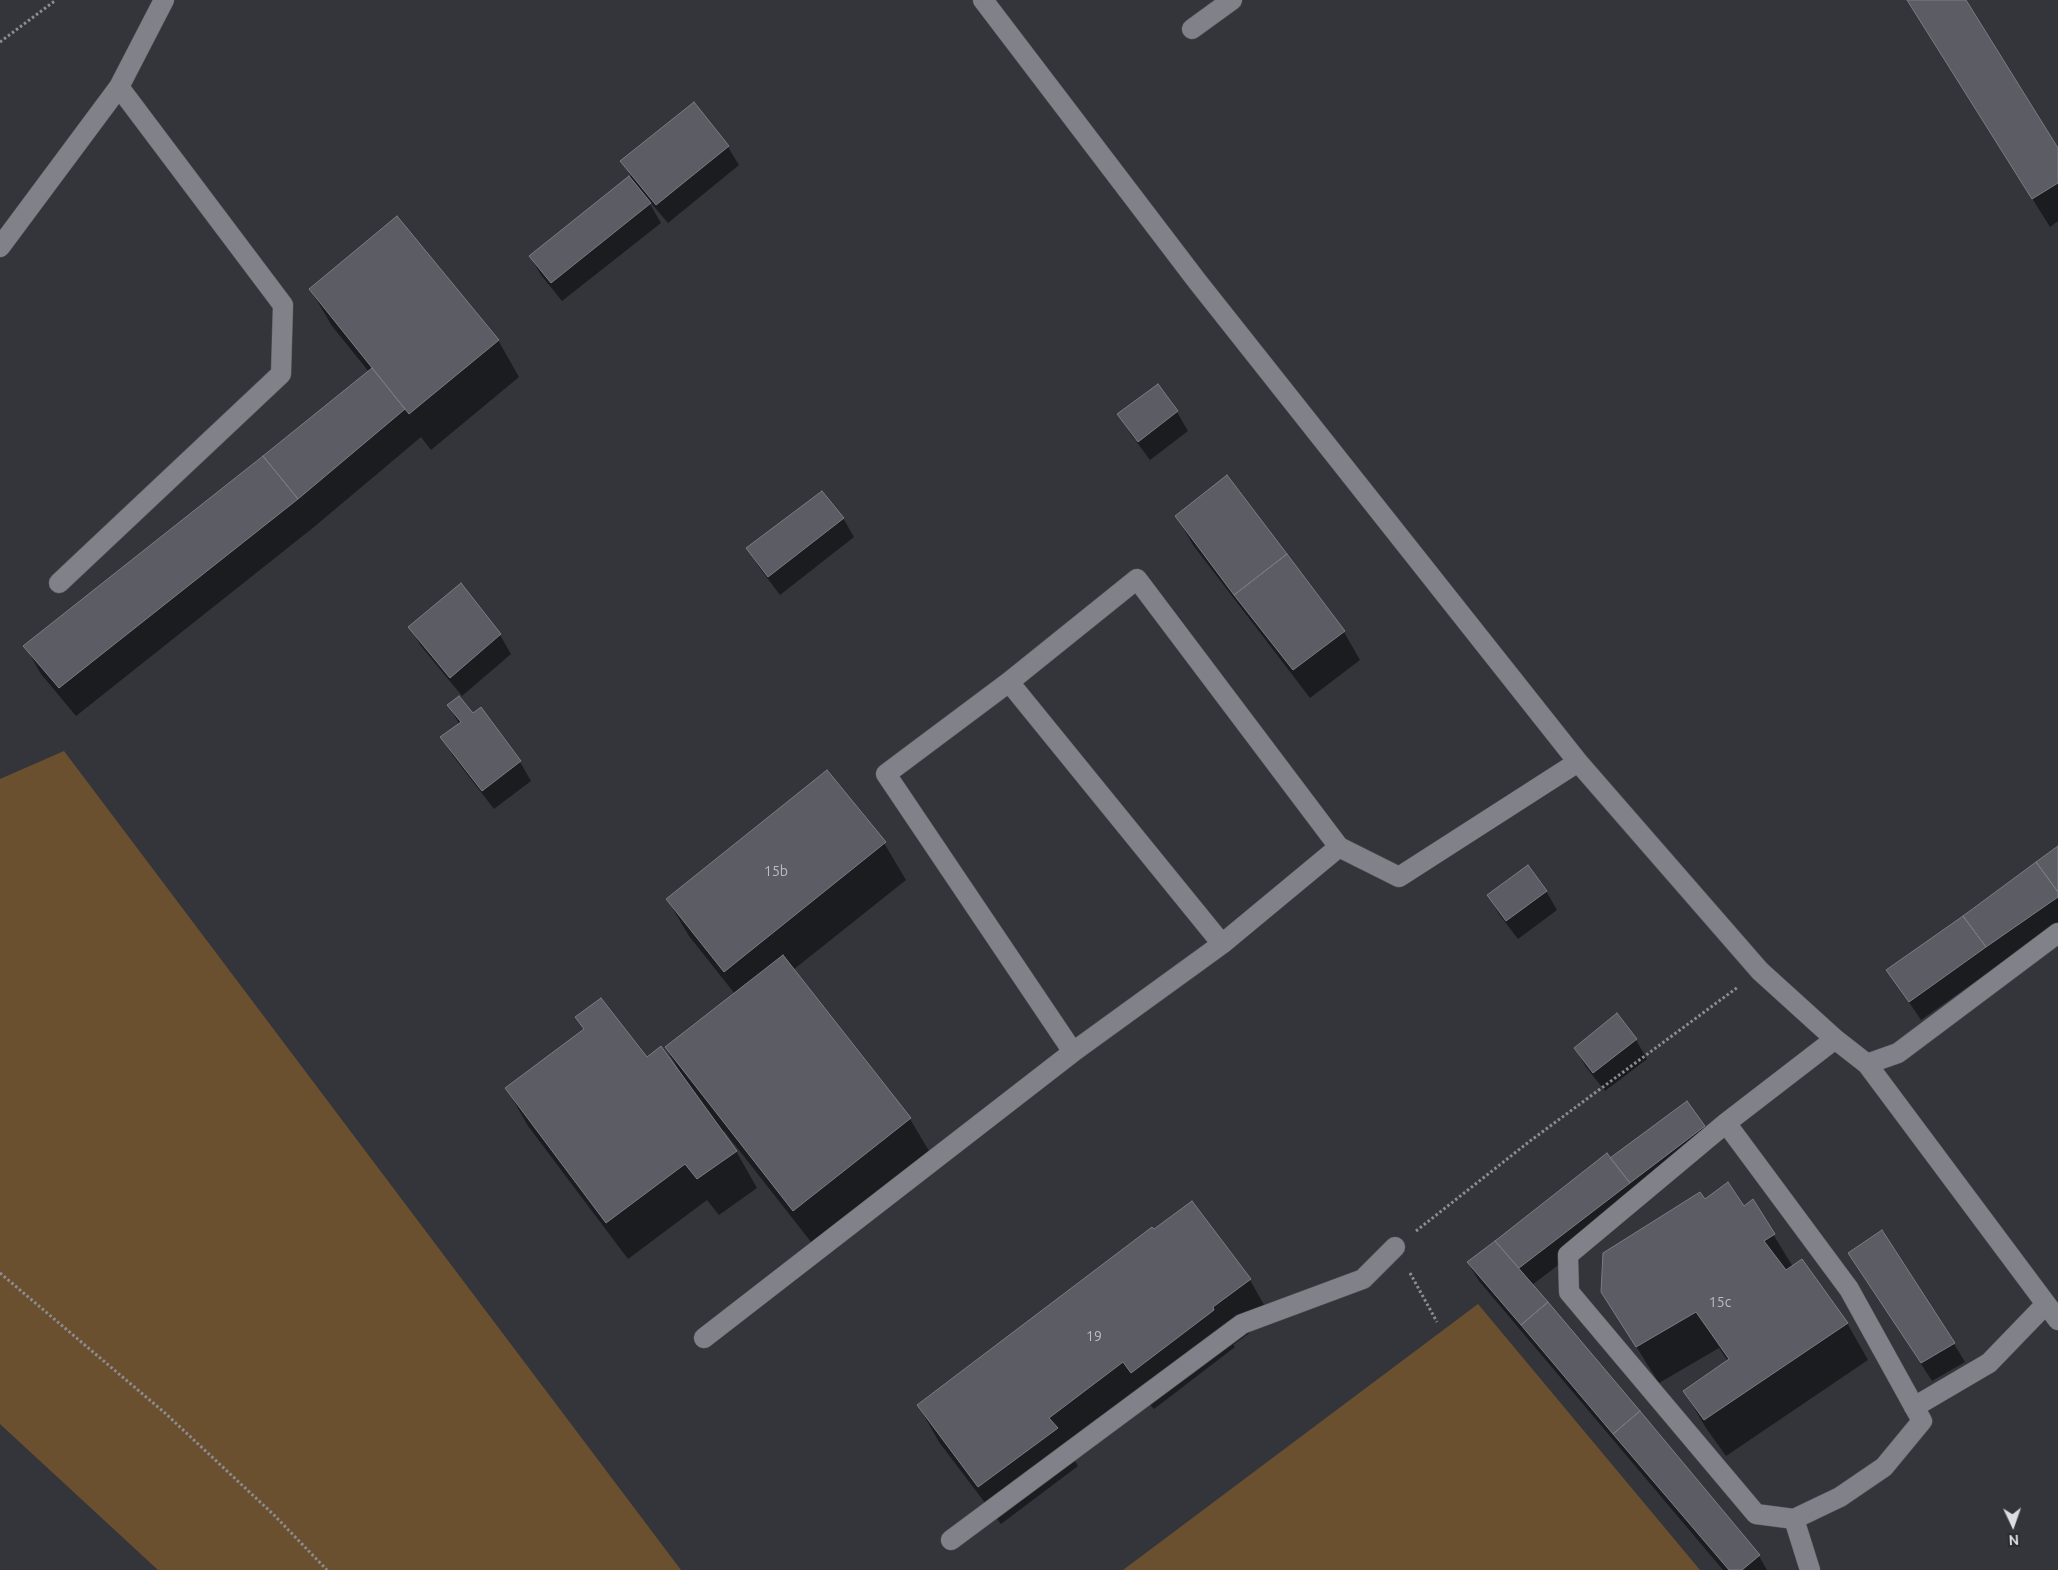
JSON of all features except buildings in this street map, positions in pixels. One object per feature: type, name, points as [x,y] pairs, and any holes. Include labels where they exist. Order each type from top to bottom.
[{"type":"lane","points":[[0,248],[119,87],[164,0]]},
{"type":"lane","points":[[983,0],[1197,281],[1578,762],[1760,970],[1836,1039],[1867,1064],[2052,1312],[1989,1363],[1914,1407]]},
{"type":"lane","points":[[1192,29],[1232,0]]},
{"type":"lane","points":[[59,582],[281,374],[283,305],[119,87]]},
{"type":"lane","points":[[1072,1052],[886,774],[1009,682],[1137,579],[1339,847],[1399,877],[1578,762]]},
{"type":"lane","points":[[1009,682],[1222,944]]},
{"type":"lane","points":[[704,1338],[1072,1052],[1222,944],[1339,847]]},
{"type":"lane","points":[[1867,1064],[1898,1053],[2058,933]]},
{"type":"lane","points":[[1726,1124],[1849,1289],[1922,1421],[1884,1467],[1840,1497],[1794,1519],[1756,1514],[1569,1292],[1568,1255],[1726,1124],[1836,1039]]},
{"type":"lane","points":[[951,1540],[1242,1324],[1364,1279],[1395,1246]]},
{"type":"lane","points":[[1794,1519],[1810,1570]]},
{"type":"path","points":[[0,42],[56,0]]},
{"type":"path","points":[[1437,1322],[1395,1246],[1530,1142],[1760,970]]},
{"type":"path","points":[[0,1273],[165,1413],[274,1515],[327,1570]]},
{"type":"shaded area","points":[[64,751],[681,1570],[158,1570],[0,1424],[0,779]]},
{"type":"shaded area","points":[[1478,1304],[1700,1570],[1123,1570]]}]
